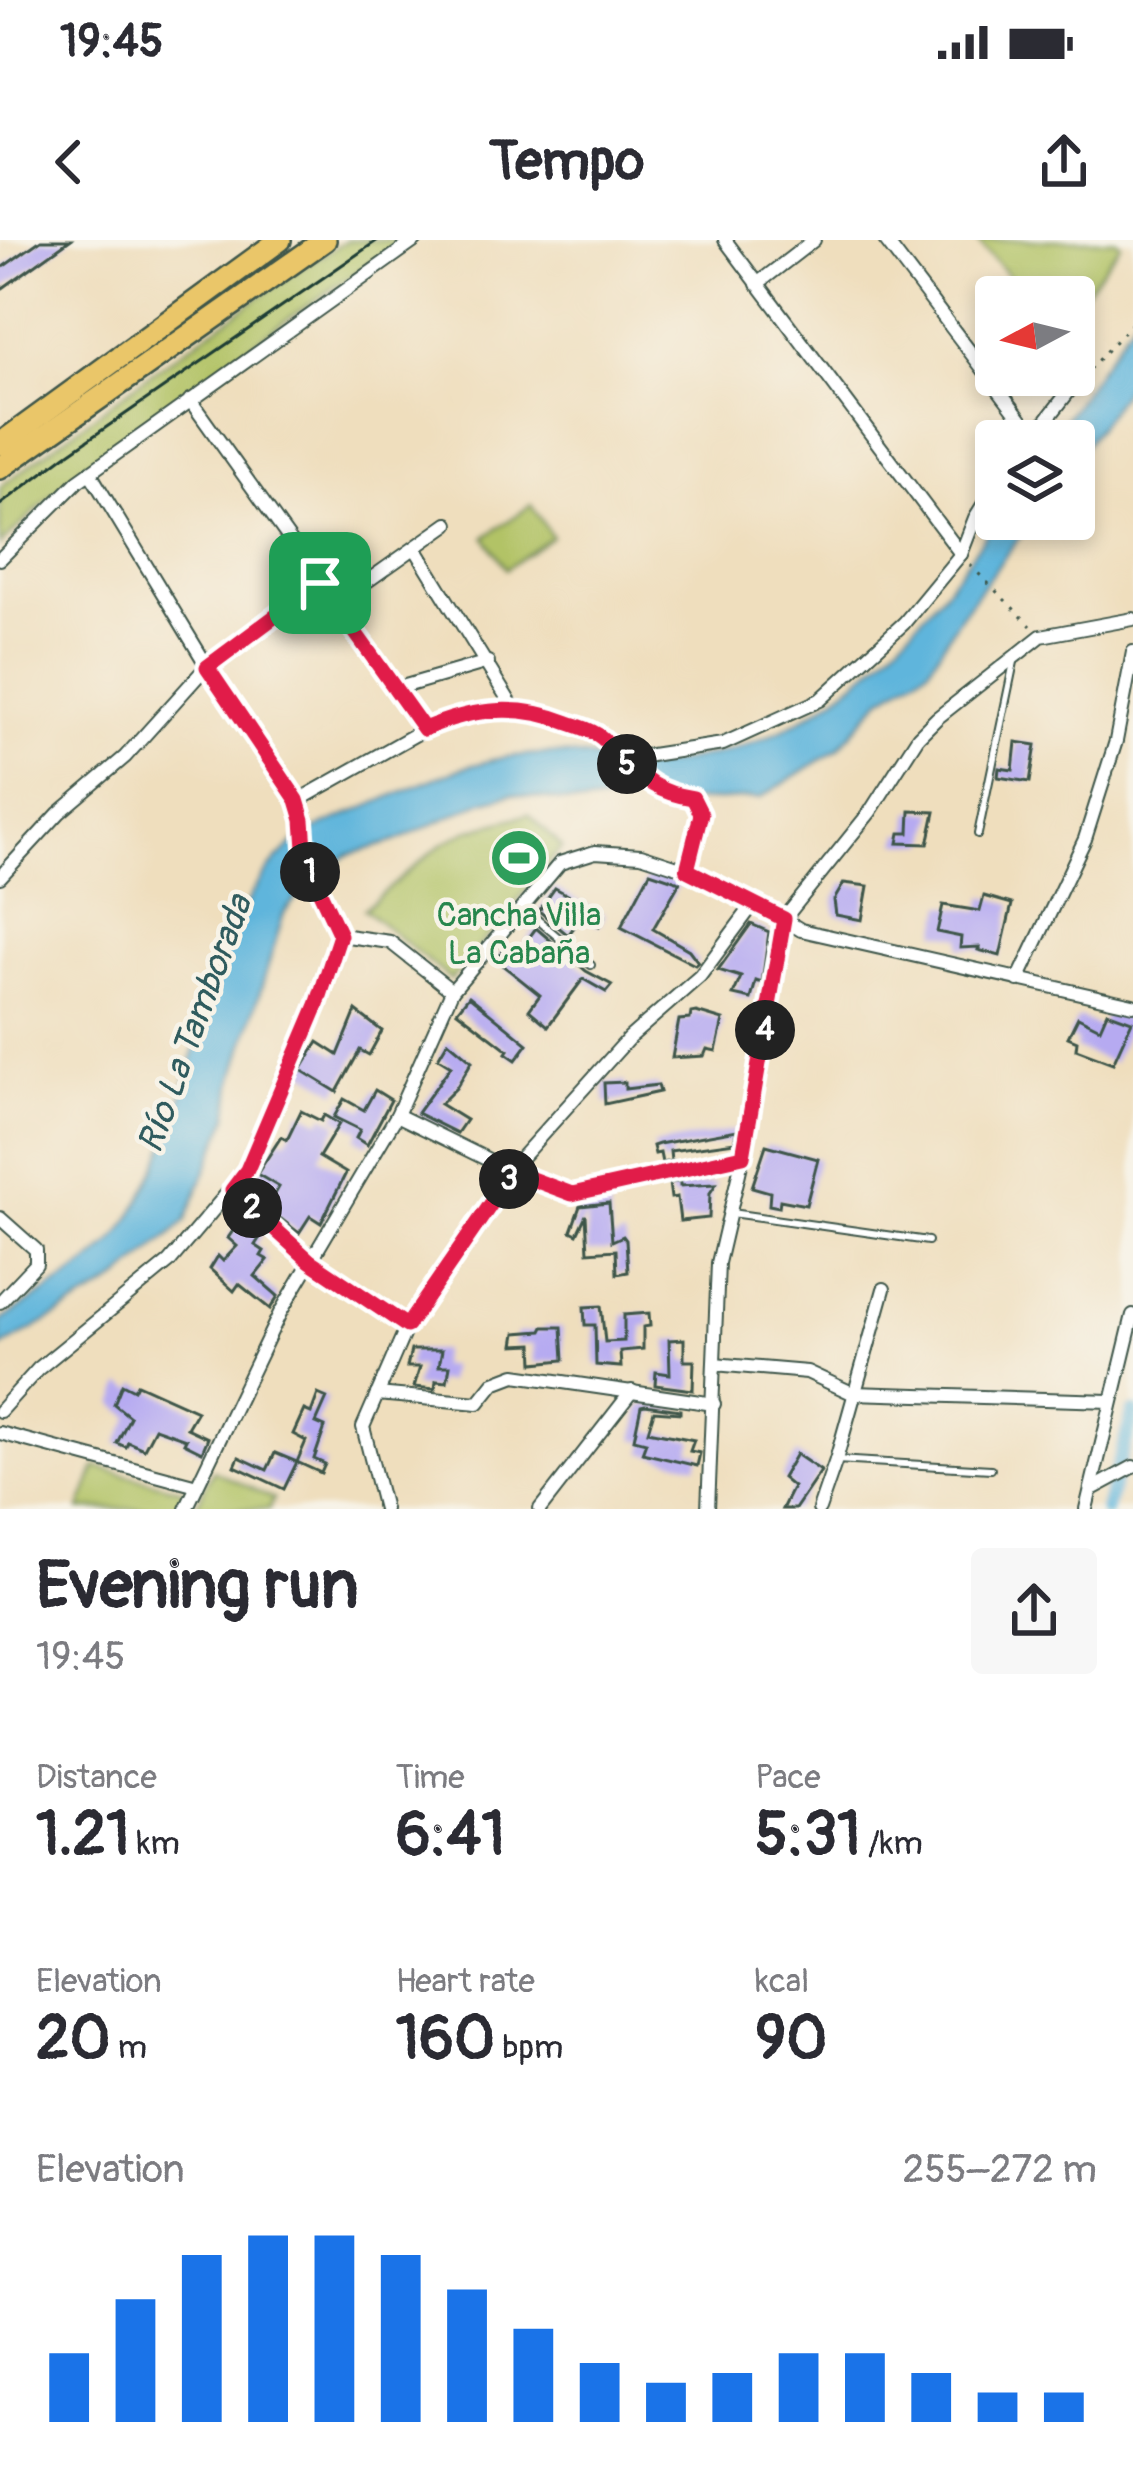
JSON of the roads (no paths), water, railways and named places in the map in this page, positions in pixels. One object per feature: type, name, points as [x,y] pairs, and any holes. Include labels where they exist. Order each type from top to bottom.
[{"type":"highway","points":[[0,444],[280,240]]},
{"type":"highway","points":[[0,468],[325,240]]},
{"type":"street","points":[[0,559],[90,473],[416,240]]},
{"type":"street","points":[[725,240],[961,554]]},
{"type":"street","points":[[757,284],[814,240]]},
{"type":"street","points":[[885,240],[1019,420]]},
{"type":"street","points":[[1046,420],[1065,396]]},
{"type":"street","points":[[190,400],[424,729]]},
{"type":"street","points":[[90,473],[207,667],[297,800],[453,717],[514,709],[548,715],[599,735],[615,752],[638,757],[722,744],[820,700],[904,622],[961,554],[975,518]]},
{"type":"street","points":[[335,604],[448,524]]},
{"type":"street","points":[[415,548],[514,709]]},
{"type":"street","points":[[0,877],[59,814],[125,757],[207,667],[320,583]]},
{"type":"street","points":[[708,1509],[718,1263],[743,1156],[784,919],[870,812],[918,736],[1041,636],[1133,619]]},
{"type":"street","points":[[1018,980],[1085,839],[1116,741],[1133,652]]},
{"type":"street","points":[[395,688],[488,662]]},
{"type":"street","points":[[687,870],[701,814]]},
{"type":"street","points":[[187,1509],[262,1347],[397,1115],[452,991],[560,863],[573,856],[595,852],[641,855],[687,870],[801,930],[1133,1005]]},
{"type":"street","points":[[384,1509],[363,1427],[407,1326],[512,1171],[629,1038],[700,976],[755,902]]},
{"type":"street","points":[[0,1411],[38,1369],[170,1262],[247,1170],[317,1005],[340,935],[390,942],[452,991]]},
{"type":"street","points":[[397,1115],[512,1171],[572,1194],[743,1156]]},
{"type":"street","points":[[232,1190],[310,1261],[407,1326]]},
{"type":"street","points":[[0,1218],[36,1250],[36,1264],[0,1302]]},
{"type":"street","points":[[819,1509],[884,1289]]},
{"type":"street","points":[[1086,1509],[1133,1315]]},
{"type":"street","points":[[714,1364],[807,1372],[852,1393],[1111,1401]]},
{"type":"street","points":[[377,1394],[478,1403],[494,1383],[514,1375],[714,1404]]},
{"type":"street","points":[[541,1509],[632,1391]]},
{"type":"street","points":[[0,1432],[197,1486]]},
{"type":"street","points":[[1094,1487],[1133,1466]]},
{"type":"lane","points":[[979,834],[1016,653]]},
{"type":"lane","points":[[522,907],[591,965]]},
{"type":"lane","points":[[728,1213],[928,1241]]},
{"type":"lane","points":[[836,1460],[992,1469]]},
{"type":"water","points":[[1133,319],[1133,378],[1095,431],[1095,420],[1064,420],[1081,396],[1095,396],[1095,375]]},
{"type":"water","name":"Río La Tamborada","points":[[982,540],[1017,540],[960,616],[929,668],[881,699],[838,749],[760,798],[684,802],[640,797],[582,804],[512,794],[484,801],[396,841],[348,855],[313,878],[284,913],[232,1084],[229,1115],[185,1222],[116,1282],[0,1348],[0,1322],[102,1252],[134,1212],[171,1131],[205,1011],[236,926],[280,856],[325,825],[487,761],[558,754],[659,766],[742,747],[829,702],[868,671],[938,599]]},
{"type":"waterway","points":[[1106,1509],[1133,1413]]},
{"type":"tram line","points":[[0,505],[378,240]]},
{"type":"place","name":"Cancha Villa La Cabaña","points":[[519,858]]}]
